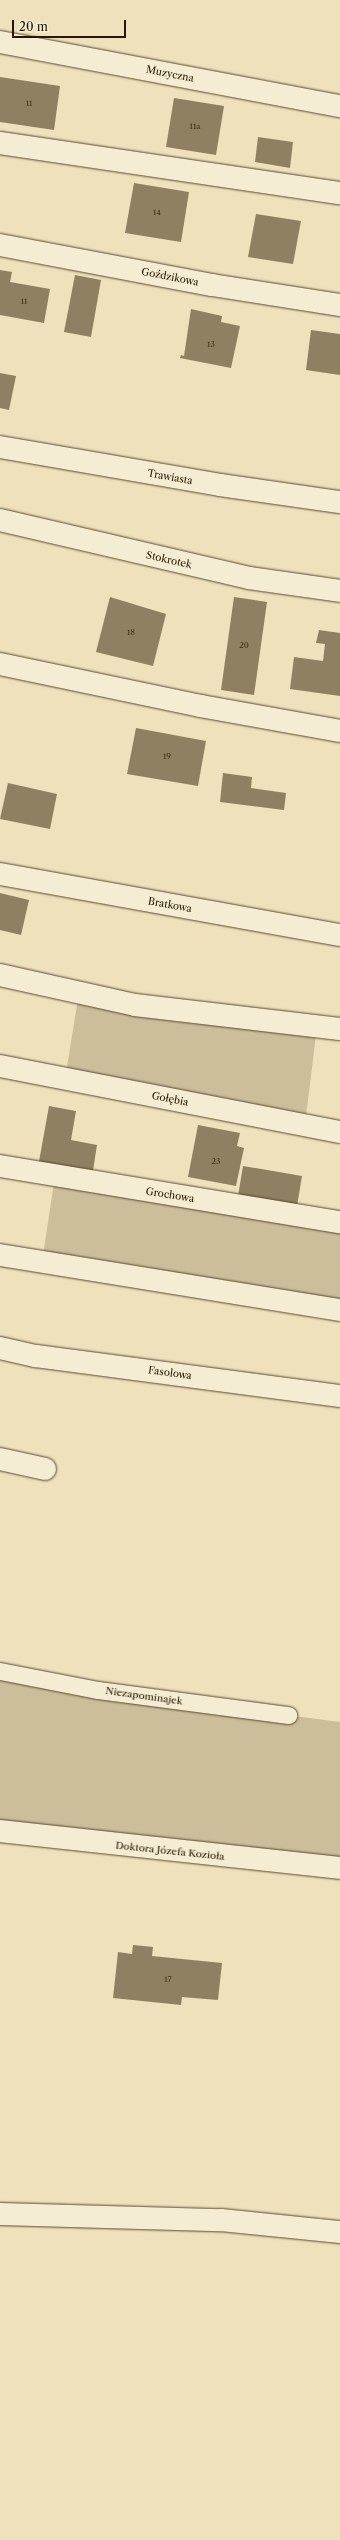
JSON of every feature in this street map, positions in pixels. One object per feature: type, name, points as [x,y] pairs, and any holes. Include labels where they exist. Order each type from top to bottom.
[{"type":"street","name":"Muzyczna","points":[[0,42],[340,106]]},
{"type":"street","points":[[0,143],[340,193]]},
{"type":"street","name":"Goździkowa","points":[[0,245],[212,285],[340,305]]},
{"type":"street","name":"Trawiasta","points":[[0,447],[220,485],[340,502]]},
{"type":"street","name":"Stokrotek","points":[[0,520],[249,578],[340,591]]},
{"type":"street","points":[[0,664],[200,706],[340,731]]},
{"type":"street","name":"Bratkowa","points":[[0,874],[340,935]]},
{"type":"street","points":[[0,975],[135,1005],[340,1029]]},
{"type":"street","name":"Gołębia","points":[[0,1066],[340,1132]]},
{"type":"street","name":"Grochowa","points":[[0,1166],[340,1222]]},
{"type":"street","points":[[0,1255],[340,1310]]},
{"type":"street","name":"Fasolowa","points":[[0,1348],[36,1356],[340,1396]]},
{"type":"street","points":[[0,1460],[45,1469]]},
{"type":"street","name":"Doktora Józefa Kozioła","points":[[0,1831],[340,1868]]},
{"type":"street","points":[[0,2214],[221,2220],[340,2232]]},
{"type":"lane","name":"Niezapominajek","points":[[0,1671],[98,1690],[288,1716]]},
{"type":"shaded area","points":[[79,993],[317,1026],[305,1125],[65,1079]]},
{"type":"shaded area","points":[[55,1176],[340,1222],[340,1310],[42,1262]]},
{"type":"shaded area","points":[[0,1671],[98,1690],[340,1722],[340,1868],[0,1831]]},
{"type":"building","points":[[0,77],[60,86],[54,130],[0,122]]},
{"type":"building","points":[[174,98],[224,106],[216,155],[166,147]]},
{"type":"building","points":[[258,137],[293,142],[290,168],[255,162]]},
{"type":"building","points":[[134,183],[189,192],[181,242],[125,233]]},
{"type":"building","points":[[256,214],[301,221],[293,264],[248,257]]},
{"type":"building","points":[[0,270],[12,272],[10,282],[50,289],[44,323],[0,315]]},
{"type":"building","points":[[75,275],[101,280],[91,337],[64,332]]},
{"type":"building","points":[[191,309],[222,316],[221,322],[240,326],[231,368],[180,358],[181,355],[184,356]]},
{"type":"building","points":[[311,330],[340,334],[340,375],[306,370]]},
{"type":"building","points":[[0,373],[16,376],[9,410],[0,408]]},
{"type":"building","points":[[110,597],[166,614],[153,666],[96,652]]},
{"type":"building","points":[[234,597],[267,602],[254,695],[221,690]]},
{"type":"building","points":[[319,630],[340,633],[340,696],[290,689],[294,657],[323,661],[325,644],[316,643]]},
{"type":"building","points":[[136,728],[206,741],[198,786],[127,774]]},
{"type":"building","points":[[223,773],[252,777],[251,788],[286,793],[284,810],[220,802]]},
{"type":"building","points":[[8,783],[57,794],[50,829],[0,819]]},
{"type":"building","points":[[0,893],[29,900],[21,935],[0,930]]},
{"type":"building","points":[[49,1106],[76,1111],[71,1140],[97,1145],[92,1177],[38,1167]]},
{"type":"building","points":[[198,1125],[240,1133],[237,1146],[244,1148],[236,1186],[188,1177]]},
{"type":"building","points":[[243,1166],[302,1176],[297,1206],[238,1196]]},
{"type":"building","points":[[133,1945],[153,1947],[152,1956],[222,1963],[218,2000],[182,1997],[181,2005],[113,1998],[118,1952],[132,1954]]}]
